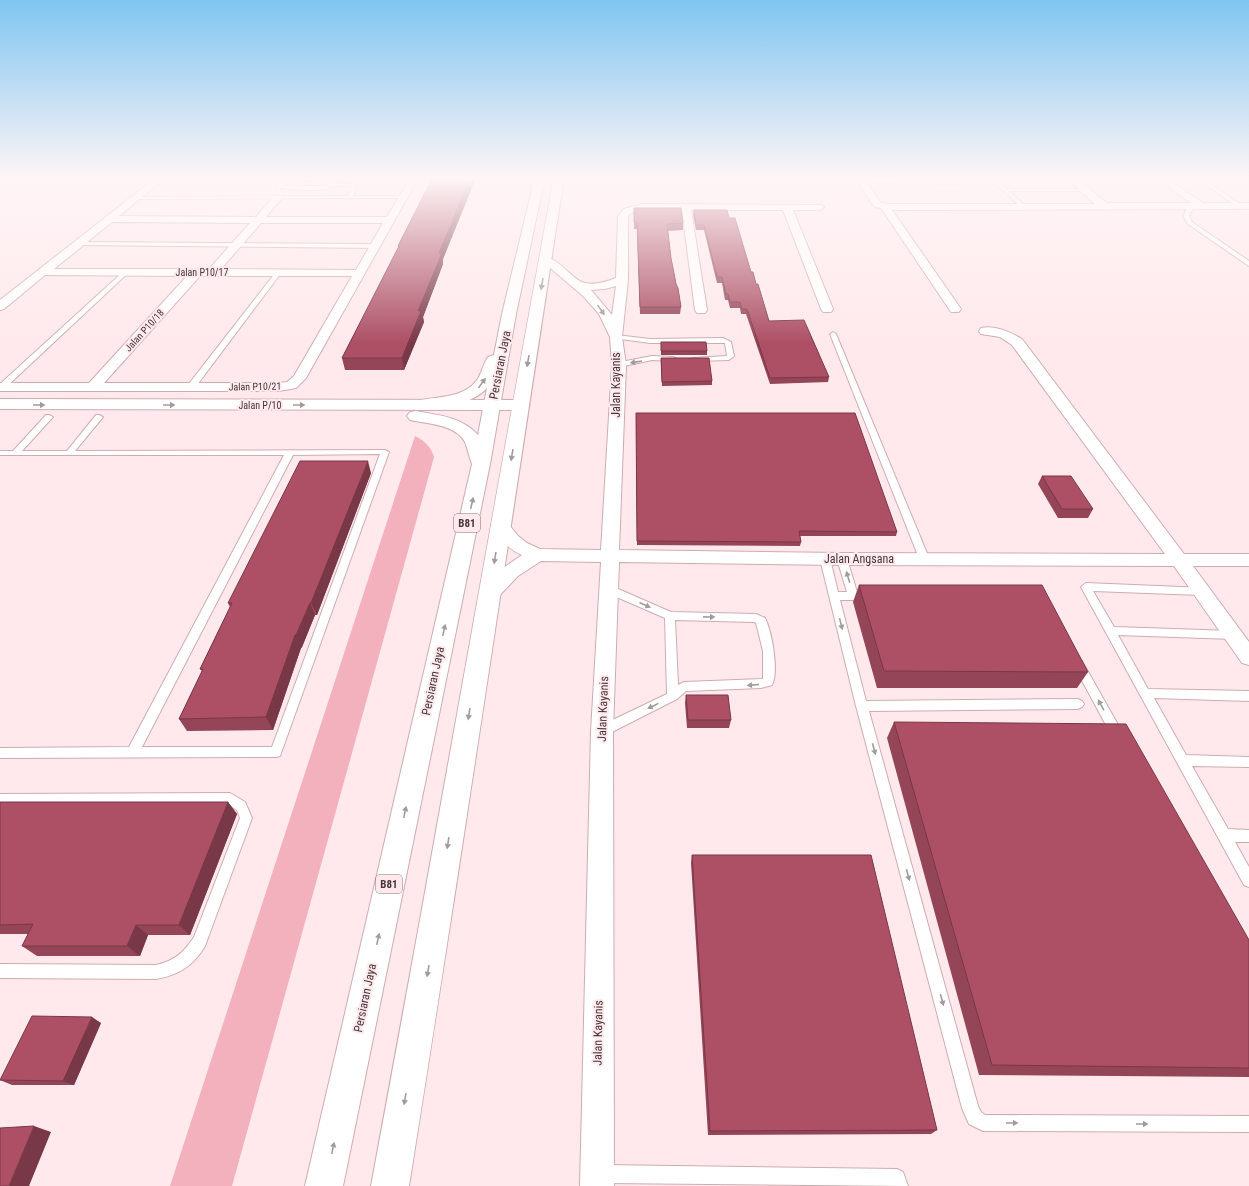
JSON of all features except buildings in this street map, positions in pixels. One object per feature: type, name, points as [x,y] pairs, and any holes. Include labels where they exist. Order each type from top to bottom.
[{"type":"main road","name":"Persiaran Jaya","points":[[324,1186],[481,464],[528,232]]},
{"type":"main road","points":[[390,1186],[550,232]]},
{"type":"main road","points":[[419,411],[460,399],[473,393],[483,384],[510,314]]},
{"type":"main road","name":"Jalan P/10","points":[[0,404],[419,411],[520,411]]},
{"type":"main road","points":[[419,411],[465,430],[472,436],[476,443],[481,464]]},
{"type":"main road","name":"Jalan P/10","points":[[0,417],[99,417],[419,411]]},
{"type":"street","points":[[0,306],[92,232]]},
{"type":"street","points":[[213,272],[247,232]]},
{"type":"street","name":"Jalan P10/21","points":[[1,387],[279,387],[291,385],[299,378],[384,232]]},
{"type":"street","points":[[616,337],[622,280],[623,232]]},
{"type":"street","points":[[690,232],[701,310]]},
{"type":"street","points":[[797,232],[827,309]]},
{"type":"street","points":[[902,232],[955,309]]},
{"type":"street","name":"Jalan Kayanis","points":[[546,260],[580,287],[600,308],[609,321],[616,337],[619,365],[602,732],[597,1180]]},
{"type":"street","name":"Jalan P10/17","points":[[43,272],[360,273]]},
{"type":"street","name":"Jalan P10/18","points":[[92,388],[197,272]]},
{"type":"street","points":[[580,287],[605,286],[622,280]]},
{"type":"street","points":[[985,330],[1004,334],[1017,342],[1163,538],[1249,657]]},
{"type":"street","name":"Jalan Angsana","points":[[500,525],[505,535],[514,543],[539,555],[834,559],[924,558],[1249,560]]},
{"type":"street","points":[[1163,538],[1189,550],[1217,560]]},
{"type":"street","points":[[1138,560],[1153,550],[1163,538]]},
{"type":"street","name":"Jalan Angsana","points":[[489,594],[512,570],[523,562],[539,555]]},
{"type":"street","points":[[1138,560],[1197,586]]},
{"type":"street","points":[[1197,586],[1204,568],[1217,560]]},
{"type":"lane","points":[[1205,232],[1249,264]]},
{"type":"lane","points":[[78,244],[376,246]]},
{"type":"lane","points":[[1,387],[126,272]]},
{"type":"lane","points":[[190,387],[278,273]]},
{"type":"lane","points":[[833,334],[924,558]]},
{"type":"lane","points":[[616,337],[650,341],[723,340],[728,342],[731,356],[729,358],[691,359]]},
{"type":"lane","points":[[650,341],[653,344],[654,350],[652,358]]},
{"type":"lane","points":[[619,365],[652,358],[683,359]]},
{"type":"lane","points":[[15,453],[49,417]]},
{"type":"lane","points":[[68,453],[99,417]]},
{"type":"lane","points":[[133,752],[290,452]]},
{"type":"lane","points":[[0,453],[385,452],[276,752],[0,753]]},
{"type":"lane","points":[[834,559],[834,596],[862,706],[968,1100],[975,1118],[983,1123],[1249,1124]]},
{"type":"lane","points":[[834,559],[853,596]]},
{"type":"lane","points":[[1197,586],[1086,586],[1249,880]]},
{"type":"lane","points":[[602,732],[673,696],[684,687],[762,684],[768,682],[770,669],[761,620],[756,618],[670,616],[609,589]]},
{"type":"lane","points":[[834,596],[876,596]]},
{"type":"lane","points":[[670,616],[673,696]]},
{"type":"lane","points":[[1111,631],[1233,635]]},
{"type":"lane","points":[[1073,655],[1123,745]]},
{"type":"lane","points":[[1145,693],[1249,696]]},
{"type":"lane","points":[[862,706],[1078,704]]},
{"type":"lane","points":[[1182,760],[1249,762]]},
{"type":"lane","points":[[0,800],[230,798],[240,803],[244,809],[246,818],[200,941],[192,955],[181,964],[169,970],[156,972],[0,971]]},
{"type":"lane","points":[[1224,835],[1249,836]]},
{"type":"lane","points":[[597,1180],[681,1181],[897,1178],[899,1186]]},
{"type":"shaded area","points":[[415,436],[427,444],[434,457],[232,1186],[170,1186]]}]
